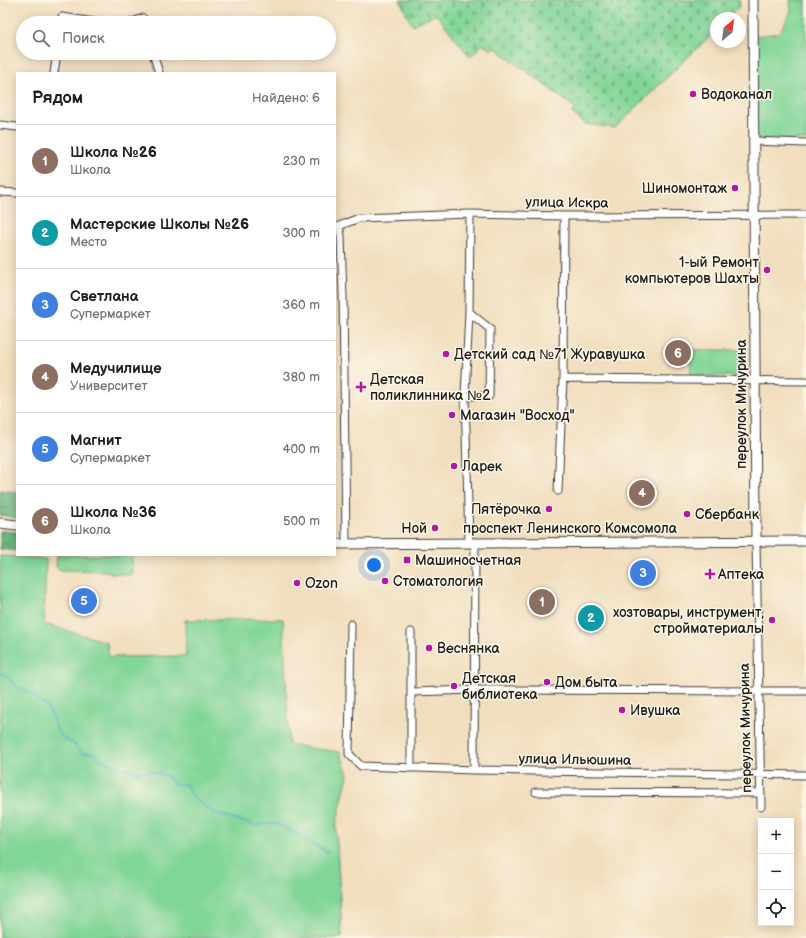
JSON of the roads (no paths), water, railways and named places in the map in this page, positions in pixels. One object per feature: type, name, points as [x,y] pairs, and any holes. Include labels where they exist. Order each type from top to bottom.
[{"type":"main road","name":"переулок Мичурина","points":[[753,0],[756,542]]},
{"type":"main road","points":[[0,523],[16,525]]},
{"type":"main road","name":"проспект Ленинского Комсомола","points":[[336,544],[806,541]]},
{"type":"street","points":[[54,72],[56,60]]},
{"type":"street","points":[[155,60],[159,72]]},
{"type":"street","points":[[0,125],[16,127]]},
{"type":"street","points":[[753,141],[806,143]]},
{"type":"street","points":[[0,192],[16,193]]},
{"type":"street","points":[[470,214],[470,312],[465,396],[472,542],[474,770]]},
{"type":"street","name":"улица Искра","points":[[341,236],[339,226],[359,218],[470,214],[564,216],[806,215]]},
{"type":"street","points":[[558,491],[564,379],[564,216]]},
{"type":"street","points":[[336,244],[341,236]]},
{"type":"street","points":[[341,236],[346,543]]},
{"type":"street","points":[[465,396],[489,396],[490,329],[470,312]]},
{"type":"street","points":[[564,379],[755,382],[806,381]]},
{"type":"street","name":"переулок Мичурина","points":[[756,542],[761,807]]},
{"type":"street","name":"улица Ильюшина","points":[[351,624],[349,754],[361,766],[474,770],[806,775]]},
{"type":"street","points":[[411,632],[411,768]]},
{"type":"street","points":[[411,692],[474,690],[806,691]]},
{"type":"street","points":[[536,792],[761,793]]},
{"type":"waterway","points":[[0,672],[9,678],[12,683],[33,696],[48,708],[57,731],[61,736],[75,745],[82,753],[94,753],[102,761],[137,772],[150,771],[167,776],[175,785],[186,784],[190,794],[212,812],[256,826],[266,823],[278,824],[327,852]]},
{"type":"place","name":"Водоканал","points":[[693,94]]},
{"type":"place","name":"Шиномонтаж","points":[[735,188]]},
{"type":"place","name":"1-ый Ремонт компьютеров Шахты","points":[[767,270]]},
{"type":"place","name":"Школа №36","points":[[678,353]]},
{"type":"place","name":"Детский сад №71 Журавушка","points":[[446,354]]},
{"type":"place","name":"Детская поликлинника №2","points":[[361,387]]},
{"type":"place","name":"Магазин \"Восход\"","points":[[452,415]]},
{"type":"place","name":"Ларек","points":[[454,466]]},
{"type":"place","name":"Медучилище","points":[[642,493]]},
{"type":"place","name":"Пятёрочка","points":[[549,509]]},
{"type":"place","name":"Сбербанк","points":[[687,514]]},
{"type":"place","name":"Ной","points":[[435,528]]},
{"type":"place","name":"Машиносчетная","points":[[407,560]]},
{"type":"place","name":"Светлана","points":[[643,573]]},
{"type":"place","name":"Аптека","points":[[710,574]]},
{"type":"place","name":"Стоматология","points":[[385,581]]},
{"type":"place","name":"Ozon","points":[[297,583]]},
{"type":"place","name":"Магнит","points":[[84,601]]},
{"type":"place","name":"Школа №26","points":[[542,602]]},
{"type":"place","name":"Мастерские Школы №26","points":[[591,618]]},
{"type":"place","name":"хозтовары, инструмент, стройматериалы","points":[[772,620]]},
{"type":"place","name":"Веснянка","points":[[429,648]]},
{"type":"place","name":"Дом быта","points":[[547,682]]},
{"type":"place","name":"Детская библиотека","points":[[454,686]]},
{"type":"place","name":"Ивушка","points":[[622,710]]}]
